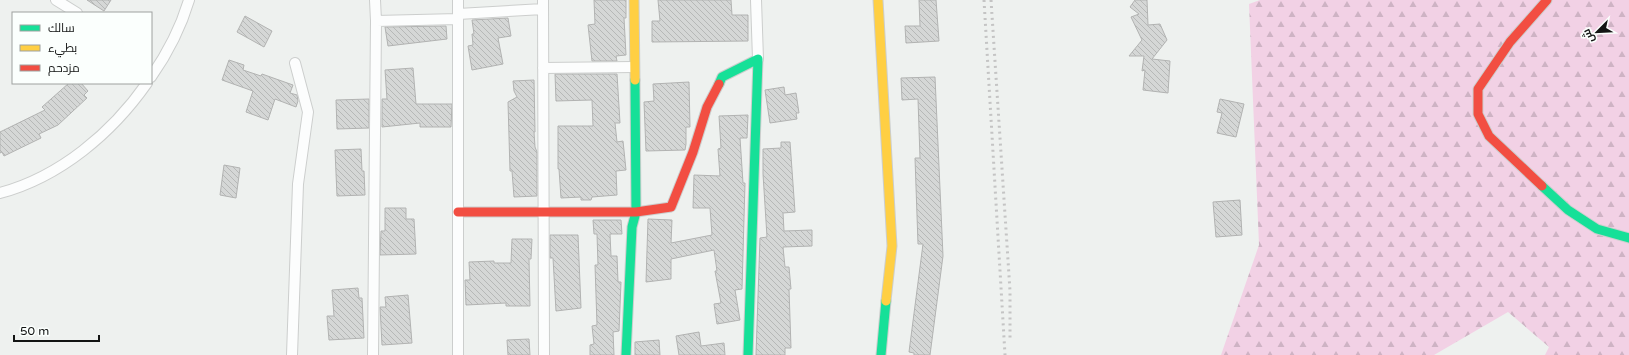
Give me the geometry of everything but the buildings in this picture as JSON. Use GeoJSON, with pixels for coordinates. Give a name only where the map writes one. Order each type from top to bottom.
{"type":"FeatureCollection","features":[{"type":"Feature","properties":{"kind":"street"},"geometry":{"type":"LineString","coordinates":[[56,0],[75,12]]}},
{"type":"Feature","properties":{"kind":"street"},"geometry":{"type":"LineString","coordinates":[[152,73],[155,61],[173,41],[189,0]]}},
{"type":"Feature","properties":{"kind":"street"},"geometry":{"type":"LineString","coordinates":[[373,355],[376,21],[374,0]]}},
{"type":"Feature","properties":{"kind":"street"},"geometry":{"type":"LineString","coordinates":[[458,0],[458,355]]}},
{"type":"Feature","properties":{"kind":"street"},"geometry":{"type":"LineString","coordinates":[[626,355],[632,227],[636,212],[634,0]]}},
{"type":"Feature","properties":{"kind":"street"},"geometry":{"type":"LineString","coordinates":[[748,355],[758,59],[756,0]]}},
{"type":"Feature","properties":{"kind":"street"},"geometry":{"type":"LineString","coordinates":[[878,0],[892,246],[881,355]]}},
{"type":"Feature","properties":{"kind":"street"},"geometry":{"type":"LineString","coordinates":[[1547,0],[1510,42],[1478,89],[1478,114],[1489,136],[1568,210],[1597,229],[1629,238]]}},
{"type":"Feature","properties":{"kind":"street"},"geometry":{"type":"LineString","coordinates":[[376,21],[458,16],[543,5],[544,355]]}},
{"type":"Feature","properties":{"kind":"street"},"geometry":{"type":"LineString","coordinates":[[458,212],[636,212],[671,207],[693,152],[707,106],[722,77],[758,59]]}},
{"type":"Feature","properties":{"kind":"street"},"geometry":{"type":"LineString","coordinates":[[292,355],[298,184],[308,112],[295,63]]}},
{"type":"Feature","properties":{"kind":"street"},"geometry":{"type":"LineString","coordinates":[[543,68],[634,67]]}},
{"type":"Feature","properties":{"kind":"street"},"geometry":{"type":"LineString","coordinates":[[0,193],[34,180],[62,165],[88,146],[115,122],[146,84]]}},
{"type":"Feature","properties":{"kind":"green space"},"geometry":{"type":"Polygon","coordinates":[[[1260,0],[1629,0],[1629,355],[1545,355],[1549,347],[1508,312],[1434,355],[1221,355],[1259,245],[1249,4],[1260,0]]]}},
{"type":"Feature","properties":{"kind":"railway"},"geometry":{"type":"LineString","coordinates":[[984,0],[1005,355]]}},
{"type":"Feature","properties":{"kind":"railway"},"geometry":{"type":"LineString","coordinates":[[991,0],[1010,291],[1010,339]]}},
{"type":"Feature","properties":{"kind":"traffic: fast"},"geometry":{"type":"LineString","coordinates":[[719,84],[722,77],[758,59],[748,355]]}},
{"type":"Feature","properties":{"kind":"traffic: fast"},"geometry":{"type":"LineString","coordinates":[[626,355],[632,227],[636,212],[635,80]]}},
{"type":"Feature","properties":{"kind":"traffic: fast"},"geometry":{"type":"LineString","coordinates":[[1542,186],[1568,210],[1597,229],[1629,238]]}},
{"type":"Feature","properties":{"kind":"traffic: fast"},"geometry":{"type":"LineString","coordinates":[[881,355],[886,301]]}},
{"type":"Feature","properties":{"kind":"traffic: slow"},"geometry":{"type":"LineString","coordinates":[[634,0],[635,80]]}},
{"type":"Feature","properties":{"kind":"traffic: slow"},"geometry":{"type":"LineString","coordinates":[[878,0],[892,246],[886,301]]}},
{"type":"Feature","properties":{"kind":"traffic: jam"},"geometry":{"type":"LineString","coordinates":[[1542,186],[1489,136],[1478,114],[1478,89],[1510,42],[1547,0]]}},
{"type":"Feature","properties":{"kind":"traffic: jam"},"geometry":{"type":"LineString","coordinates":[[458,212],[636,212],[671,207],[693,152],[707,107],[719,84]]}}]}
